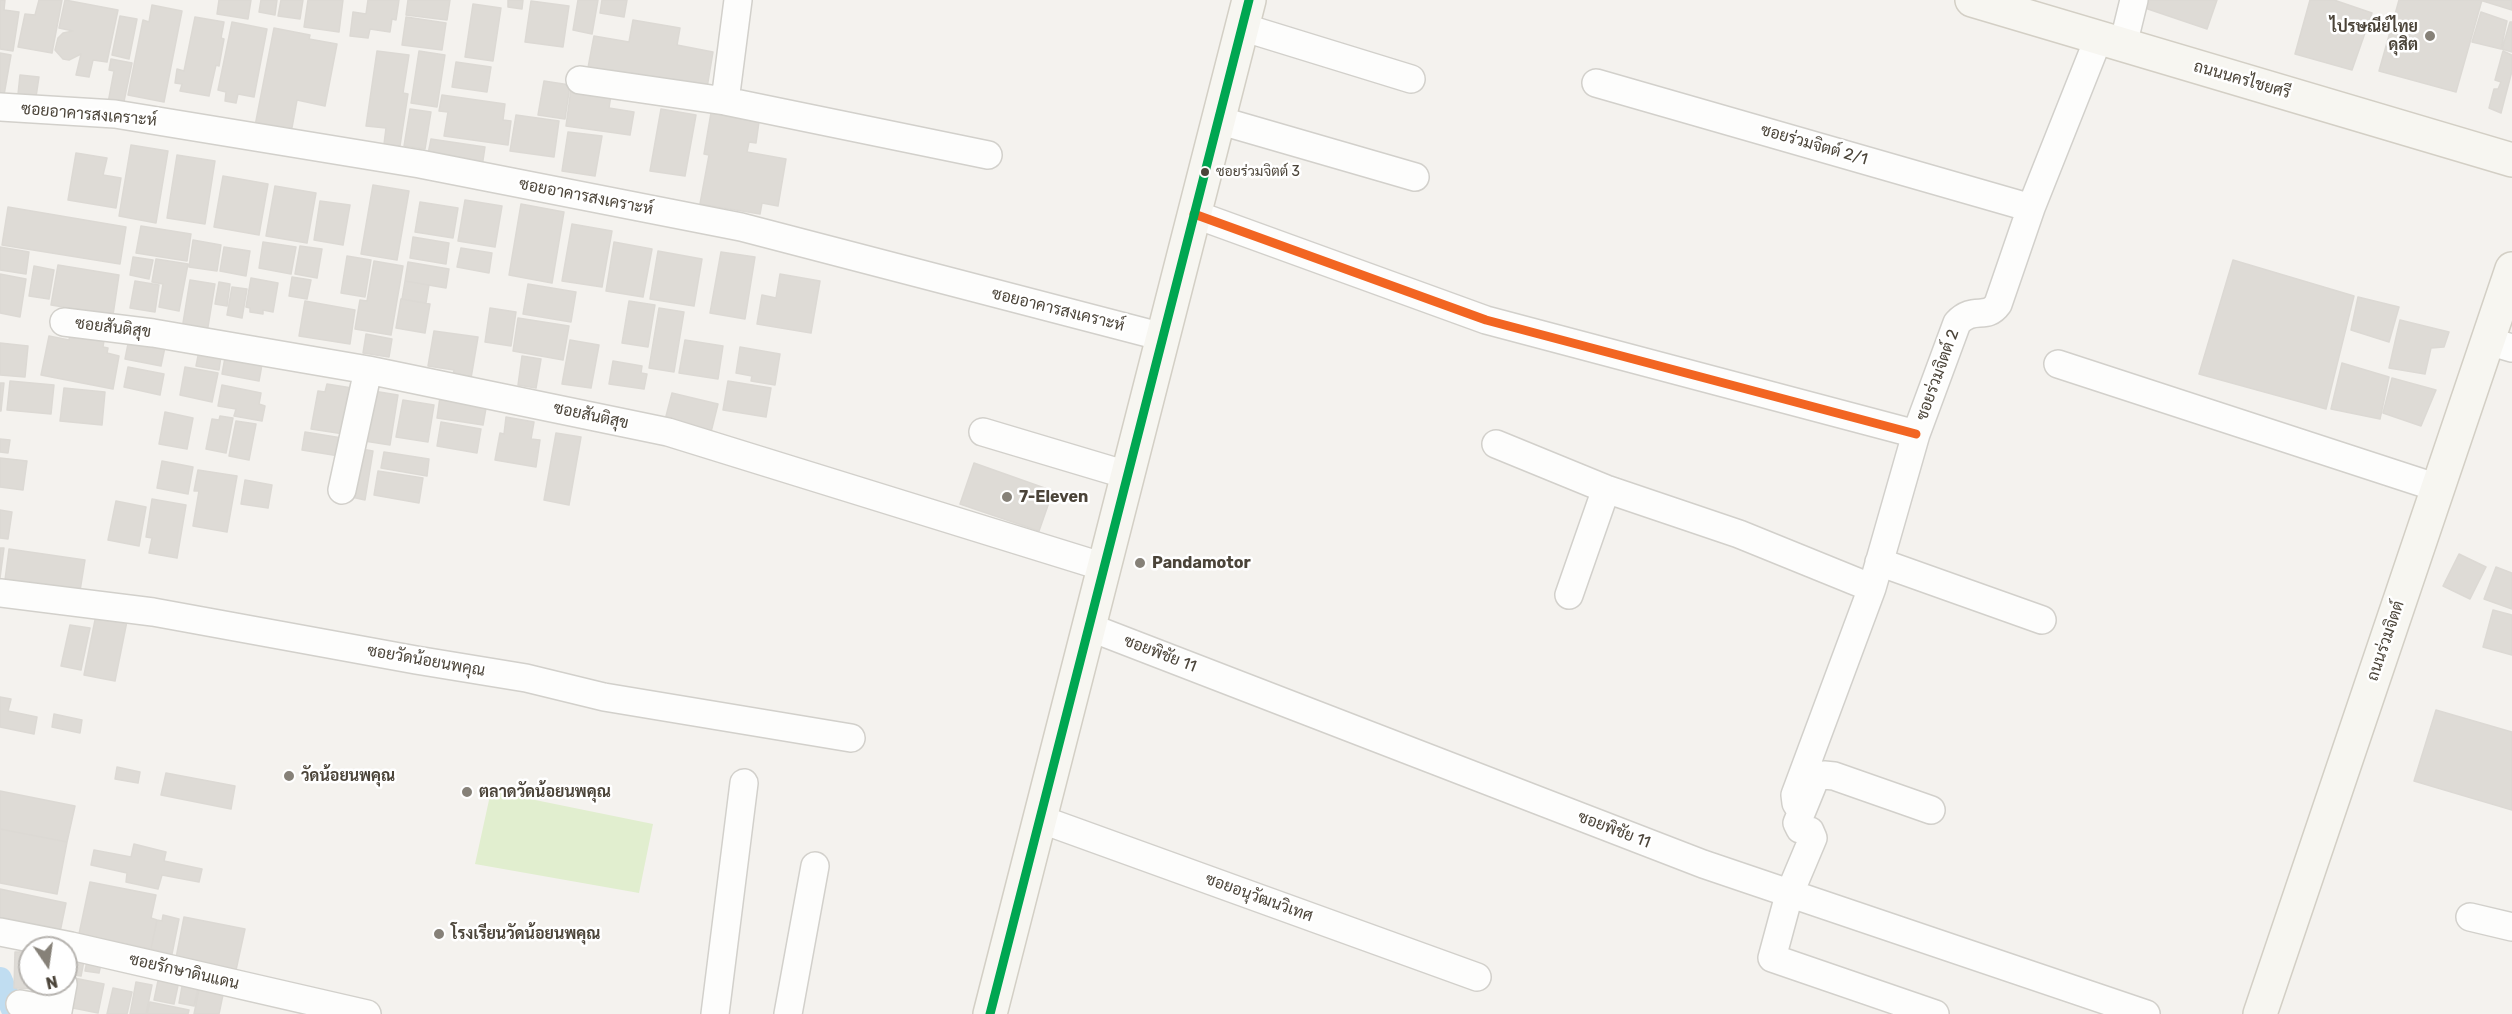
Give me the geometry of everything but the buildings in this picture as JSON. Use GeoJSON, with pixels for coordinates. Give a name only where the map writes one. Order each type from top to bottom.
{"type":"FeatureCollection","features":[{"type":"Feature","properties":{"kind":"street"},"geometry":{"type":"LineString","coordinates":[[726,101],[738,0]]}},
{"type":"Feature","properties":{"kind":"street","name":"ถนนนครไชยศรี"},"geometry":{"type":"LineString","coordinates":[[1972,0],[2512,160]]}},
{"type":"Feature","properties":{"kind":"street","name":"ซอยร่วมจิตต์ 2"},"geometry":{"type":"LineString","coordinates":[[1789,895],[1812,838],[1810,831],[1800,830],[1797,826],[1801,811],[1796,803],[1795,795],[1875,575],[1916,434],[1957,323],[1964,316],[1974,312],[1987,314],[1994,311],[1998,304],[2031,208],[2111,41],[2134,0]]}},
{"type":"Feature","properties":{"kind":"street"},"geometry":{"type":"LineString","coordinates":[[990,1014],[1245,13],[1411,79]]}},
{"type":"Feature","properties":{"kind":"street"},"geometry":{"type":"LineString","coordinates":[[580,80],[726,101],[988,155]]}},
{"type":"Feature","properties":{"kind":"street","name":"ซอยร่วมจิตต์ 2/1"},"geometry":{"type":"LineString","coordinates":[[1596,83],[2031,208]]}},
{"type":"Feature","properties":{"kind":"street","name":"ซอยอาคารสงเคราะห์"},"geometry":{"type":"LineString","coordinates":[[0,107],[115,114],[420,164],[741,227],[1163,337]]}},
{"type":"Feature","properties":{"kind":"street"},"geometry":{"type":"LineString","coordinates":[[1218,120],[1415,177]]}},
{"type":"Feature","properties":{"kind":"street"},"geometry":{"type":"LineString","coordinates":[[1194,214],[1486,320],[1916,434]]}},
{"type":"Feature","properties":{"kind":"street","name":"ถนนร่วมจิตต์"},"geometry":{"type":"LineString","coordinates":[[2260,1014],[2438,488],[2500,345],[2512,268]]}},
{"type":"Feature","properties":{"kind":"street","name":"ซอยสันติสุข"},"geometry":{"type":"LineString","coordinates":[[64,322],[153,333],[368,370],[668,432],[1104,567]]}},
{"type":"Feature","properties":{"kind":"street"},"geometry":{"type":"LineString","coordinates":[[2058,364],[2438,488]]}},
{"type":"Feature","properties":{"kind":"street"},"geometry":{"type":"LineString","coordinates":[[342,490],[368,370]]}},
{"type":"Feature","properties":{"kind":"street"},"geometry":{"type":"LineString","coordinates":[[983,432],[1127,475]]}},
{"type":"Feature","properties":{"kind":"street"},"geometry":{"type":"LineString","coordinates":[[1496,444],[1606,489],[1739,534],[1875,575],[2042,620]]}},
{"type":"Feature","properties":{"kind":"street"},"geometry":{"type":"LineString","coordinates":[[1569,595],[1606,489]]}},
{"type":"Feature","properties":{"kind":"street","name":"ซอยวัดน้อยนพคุณ"},"geometry":{"type":"LineString","coordinates":[[0,593],[153,612],[526,678],[604,697],[851,738]]}},
{"type":"Feature","properties":{"kind":"street","name":"ซอยพิชัย 11"},"geometry":{"type":"LineString","coordinates":[[1089,627],[1703,864],[2146,1014]]}},
{"type":"Feature","properties":{"kind":"street"},"geometry":{"type":"LineString","coordinates":[[1801,811],[1815,779],[1824,775],[1834,776],[1931,810]]}},
{"type":"Feature","properties":{"kind":"street"},"geometry":{"type":"LineString","coordinates":[[715,1014],[744,783]]}},
{"type":"Feature","properties":{"kind":"street","name":"ซอยอนุวัฒนวิเทศ"},"geometry":{"type":"LineString","coordinates":[[1040,819],[1477,977]]}},
{"type":"Feature","properties":{"kind":"street"},"geometry":{"type":"LineString","coordinates":[[788,1014],[816,866]]}},
{"type":"Feature","properties":{"kind":"street"},"geometry":{"type":"LineString","coordinates":[[1789,895],[1772,958],[1935,1014]]}},
{"type":"Feature","properties":{"kind":"street"},"geometry":{"type":"LineString","coordinates":[[2470,917],[2512,927]]}},
{"type":"Feature","properties":{"kind":"street","name":"ซอยรักษาดินแดน"},"geometry":{"type":"LineString","coordinates":[[0,932],[18,939]]}},
{"type":"Feature","properties":{"kind":"street","name":"ซอยรักษาดินแดน"},"geometry":{"type":"LineString","coordinates":[[78,960],[298,1006],[367,1014]]}},
{"type":"Feature","properties":{"kind":"street"},"geometry":{"type":"LineString","coordinates":[[20,1004],[67,1012],[65,996]]}},
{"type":"Feature","properties":{"kind":"green space"},"geometry":{"type":"Polygon","coordinates":[[[491,791],[653,824],[639,893],[475,864],[491,791]]]}},
{"type":"Feature","properties":{"kind":"waterway"},"geometry":{"type":"LineString","coordinates":[[0,979],[15,1014]]}},
{"type":"Feature","properties":{"kind":"transit line"},"geometry":{"type":"LineString","coordinates":[[990,1014],[1249,0]]}},
{"type":"Feature","properties":{"kind":"transit line"},"geometry":{"type":"LineString","coordinates":[[1194,214],[1486,320],[1916,434]]}},
{"type":"Feature","properties":{"kind":"place","name":"ไปรษณีย์ไทย ดุสิต"},"geometry":{"type":"Point","coordinates":[2430,36]}},
{"type":"Feature","properties":{"kind":"place","name":"ซอยร่วมจิตต์ 3"},"geometry":{"type":"Point","coordinates":[1205,172]}},
{"type":"Feature","properties":{"kind":"place","name":"7-Eleven"},"geometry":{"type":"Point","coordinates":[1007,497]}},
{"type":"Feature","properties":{"kind":"place","name":"Pandamotor"},"geometry":{"type":"Point","coordinates":[1140,563]}},
{"type":"Feature","properties":{"kind":"place","name":"วัดน้อยนพคุณ"},"geometry":{"type":"Point","coordinates":[289,776]}},
{"type":"Feature","properties":{"kind":"place","name":"ตลาดวัดน้อยนพคุณ"},"geometry":{"type":"Point","coordinates":[467,792]}},
{"type":"Feature","properties":{"kind":"place","name":"โรงเรียนวัดน้อยนพคุณ"},"geometry":{"type":"Point","coordinates":[439,934]}}]}
